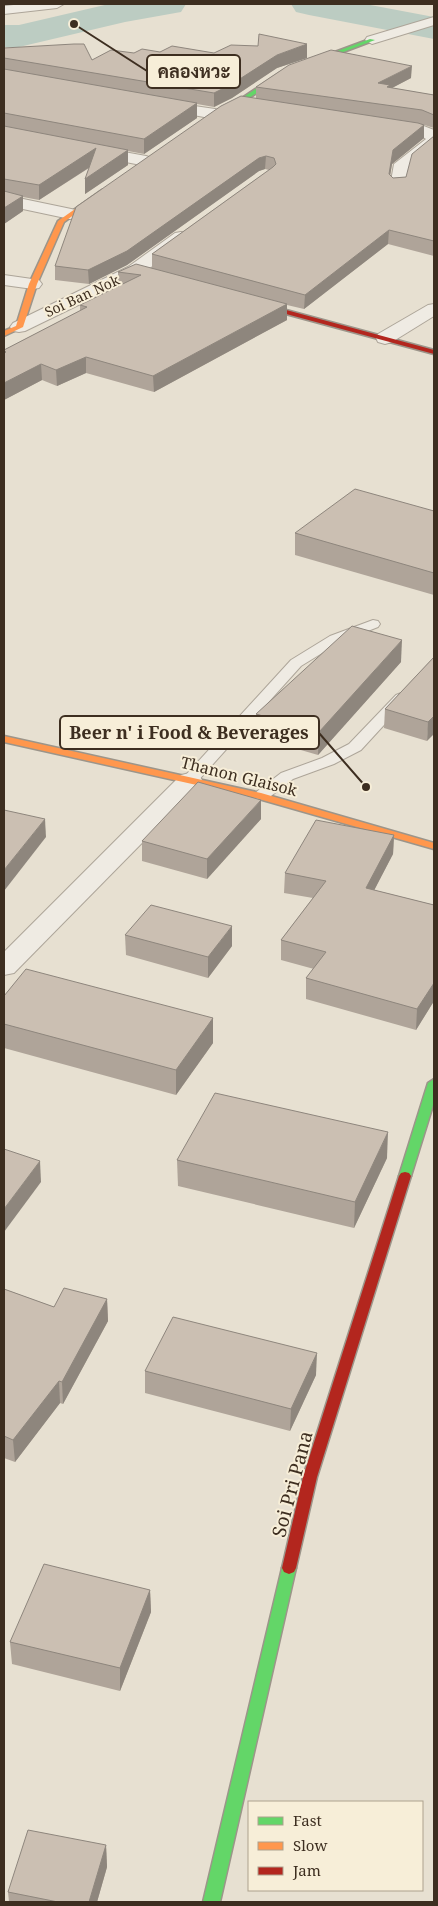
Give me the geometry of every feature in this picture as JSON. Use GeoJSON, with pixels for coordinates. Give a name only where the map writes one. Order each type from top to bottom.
{"type":"FeatureCollection","features":[{"type":"Feature","properties":{"kind":"street"},"geometry":{"type":"LineString","coordinates":[[4,10],[57,4]]}},
{"type":"Feature","properties":{"kind":"street"},"geometry":{"type":"LineString","coordinates":[[200,125],[283,73],[372,40],[434,21]]}},
{"type":"Feature","properties":{"kind":"street"},"geometry":{"type":"LineString","coordinates":[[238,102],[257,105]]}},
{"type":"Feature","properties":{"kind":"street"},"geometry":{"type":"LineString","coordinates":[[148,103],[215,114]]}},
{"type":"Feature","properties":{"kind":"street"},"geometry":{"type":"LineString","coordinates":[[373,123],[421,130],[432,134],[434,140],[402,164],[398,187]]}},
{"type":"Feature","properties":{"kind":"street"},"geometry":{"type":"LineString","coordinates":[[79,148],[149,159]]}},
{"type":"Feature","properties":{"kind":"street"},"geometry":{"type":"LineString","coordinates":[[130,172],[149,159]]}},
{"type":"Feature","properties":{"kind":"street"},"geometry":{"type":"LineString","coordinates":[[11,331],[61,221],[116,182]]}},
{"type":"Feature","properties":{"kind":"street"},"geometry":{"type":"LineString","coordinates":[[4,200],[70,214]]}},
{"type":"Feature","properties":{"kind":"street","name":"Soi Ban Nok"},"geometry":{"type":"LineString","coordinates":[[11,331],[67,302],[139,273],[196,226]]}},
{"type":"Feature","properties":{"kind":"street"},"geometry":{"type":"LineString","coordinates":[[4,280],[33,284]]}},
{"type":"Feature","properties":{"kind":"street"},"geometry":{"type":"LineString","coordinates":[[240,299],[434,352]]}},
{"type":"Feature","properties":{"kind":"street"},"geometry":{"type":"LineString","coordinates":[[385,338],[434,309]]}},
{"type":"Feature","properties":{"kind":"street","name":"Thanon Glaisok"},"geometry":{"type":"LineString","coordinates":[[4,739],[261,796],[434,846]]}},
{"type":"Feature","properties":{"kind":"street"},"geometry":{"type":"LineString","coordinates":[[4,967],[190,780]]}},
{"type":"Feature","properties":{"kind":"street","name":"Soi Pri Pana"},"geometry":{"type":"LineString","coordinates":[[212,1902],[310,1476],[434,1082]]}},
{"type":"Feature","properties":{"kind":"lane"},"geometry":{"type":"LineString","coordinates":[[190,780],[296,663],[335,639],[373,624]]}},
{"type":"Feature","properties":{"kind":"lane"},"geometry":{"type":"LineString","coordinates":[[261,796],[287,776],[336,758],[355,747],[413,687]]}},
{"type":"Feature","properties":{"kind":"building"},"geometry":{"type":"Polygon","coordinates":[[[259,34],[307,44],[277,55],[232,84],[214,93],[4,58],[4,48],[74,44],[84,44],[92,60],[111,50],[134,53],[142,49],[160,52],[172,46],[214,53],[231,45],[258,46],[259,34]]]}},
{"type":"Feature","properties":{"kind":"building"},"geometry":{"type":"Polygon","coordinates":[[[331,50],[412,66],[378,83],[390,85],[387,87],[434,95],[434,115],[422,110],[256,87],[289,65],[331,50]]]}},
{"type":"Feature","properties":{"kind":"building"},"geometry":{"type":"Polygon","coordinates":[[[4,69],[197,103],[144,139],[4,113],[4,69]]]}},
{"type":"Feature","properties":{"kind":"building"},"geometry":{"type":"Polygon","coordinates":[[[241,96],[424,125],[393,150],[389,174],[393,178],[406,177],[412,154],[434,136],[434,241],[389,230],[305,295],[152,254],[273,167],[276,164],[274,158],[266,156],[259,158],[127,251],[88,270],[55,266],[76,207],[221,106],[241,96]]]}},
{"type":"Feature","properties":{"kind":"building"},"geometry":{"type":"Polygon","coordinates":[[[4,126],[128,150],[85,179],[96,148],[39,185],[4,179],[4,126]]]}},
{"type":"Feature","properties":{"kind":"building"},"geometry":{"type":"Polygon","coordinates":[[[4,191],[23,196],[4,208],[4,191]]]}},
{"type":"Feature","properties":{"kind":"building"},"geometry":{"type":"Polygon","coordinates":[[[136,264],[287,304],[153,376],[86,357],[56,370],[41,364],[4,383],[4,353],[6,352],[4,350],[87,307],[80,305],[141,275],[118,272],[136,264]]]}},
{"type":"Feature","properties":{"kind":"building"},"geometry":{"type":"Polygon","coordinates":[[[355,489],[434,511],[434,573],[295,533],[355,489]]]}},
{"type":"Feature","properties":{"kind":"building"},"geometry":{"type":"Polygon","coordinates":[[[352,626],[402,640],[319,732],[256,714],[352,626]]]}},
{"type":"Feature","properties":{"kind":"building"},"geometry":{"type":"Polygon","coordinates":[[[434,657],[434,716],[428,722],[385,709],[434,657]]]}},
{"type":"Feature","properties":{"kind":"building"},"geometry":{"type":"Polygon","coordinates":[[[198,782],[261,800],[207,859],[142,841],[198,782]]]}},
{"type":"Feature","properties":{"kind":"building"},"geometry":{"type":"Polygon","coordinates":[[[4,810],[45,819],[4,870],[4,810]]]}},
{"type":"Feature","properties":{"kind":"building"},"geometry":{"type":"Polygon","coordinates":[[[316,820],[394,835],[366,888],[434,905],[434,983],[417,1009],[306,978],[326,952],[281,940],[326,881],[285,873],[316,820]]]}},
{"type":"Feature","properties":{"kind":"building"},"geometry":{"type":"Polygon","coordinates":[[[151,905],[232,926],[208,957],[125,935],[151,905]]]}},
{"type":"Feature","properties":{"kind":"building"},"geometry":{"type":"Polygon","coordinates":[[[26,969],[213,1018],[176,1070],[4,1024],[4,996],[26,969]]]}},
{"type":"Feature","properties":{"kind":"building"},"geometry":{"type":"Polygon","coordinates":[[[215,1093],[388,1132],[355,1202],[177,1160],[215,1093]]]}},
{"type":"Feature","properties":{"kind":"building"},"geometry":{"type":"Polygon","coordinates":[[[4,1149],[40,1161],[4,1209],[4,1149]]]}},
{"type":"Feature","properties":{"kind":"building"},"geometry":{"type":"Polygon","coordinates":[[[64,1288],[107,1299],[62,1382],[59,1381],[13,1440],[4,1436],[4,1289],[54,1307],[64,1288]]]}},
{"type":"Feature","properties":{"kind":"building"},"geometry":{"type":"Polygon","coordinates":[[[173,1317],[317,1353],[291,1409],[145,1371],[173,1317]]]}},
{"type":"Feature","properties":{"kind":"building"},"geometry":{"type":"Polygon","coordinates":[[[44,1564],[150,1590],[120,1668],[10,1642],[44,1564]]]}},
{"type":"Feature","properties":{"kind":"building"},"geometry":{"type":"Polygon","coordinates":[[[28,1830],[106,1845],[89,1902],[58,1902],[8,1892],[28,1830]]]}},
{"type":"Feature","properties":{"kind":"waterway"},"geometry":{"type":"LineString","coordinates":[[4,36],[19,36],[125,11],[168,4]]}},
{"type":"Feature","properties":{"kind":"waterway"},"geometry":{"type":"LineString","coordinates":[[309,4],[434,28]]}},
{"type":"Feature","properties":{"kind":"traffic: fast"},"geometry":{"type":"LineString","coordinates":[[213,115],[238,103],[283,73],[372,40]]}},
{"type":"Feature","properties":{"kind":"traffic: fast"},"geometry":{"type":"LineString","coordinates":[[405,1176],[434,1083]]}},
{"type":"Feature","properties":{"kind":"traffic: fast"},"geometry":{"type":"LineString","coordinates":[[211,1902],[289,1568]]}},
{"type":"Feature","properties":{"kind":"traffic: slow"},"geometry":{"type":"LineString","coordinates":[[4,334],[19,327],[33,284],[61,221],[104,191]]}},
{"type":"Feature","properties":{"kind":"traffic: slow"},"geometry":{"type":"LineString","coordinates":[[4,739],[261,796],[434,846]]}},
{"type":"Feature","properties":{"kind":"traffic: jam"},"geometry":{"type":"LineString","coordinates":[[252,302],[434,352]]}},
{"type":"Feature","properties":{"kind":"traffic: jam"},"geometry":{"type":"LineString","coordinates":[[289,1568],[310,1477],[405,1176]]}},
{"type":"Feature","properties":{"kind":"place","name":"คลองหวะ"},"geometry":{"type":"Point","coordinates":[74,24]}},
{"type":"Feature","properties":{"kind":"place","name":"Beer n' i Food & Beverages"},"geometry":{"type":"Point","coordinates":[366,787]}}]}
